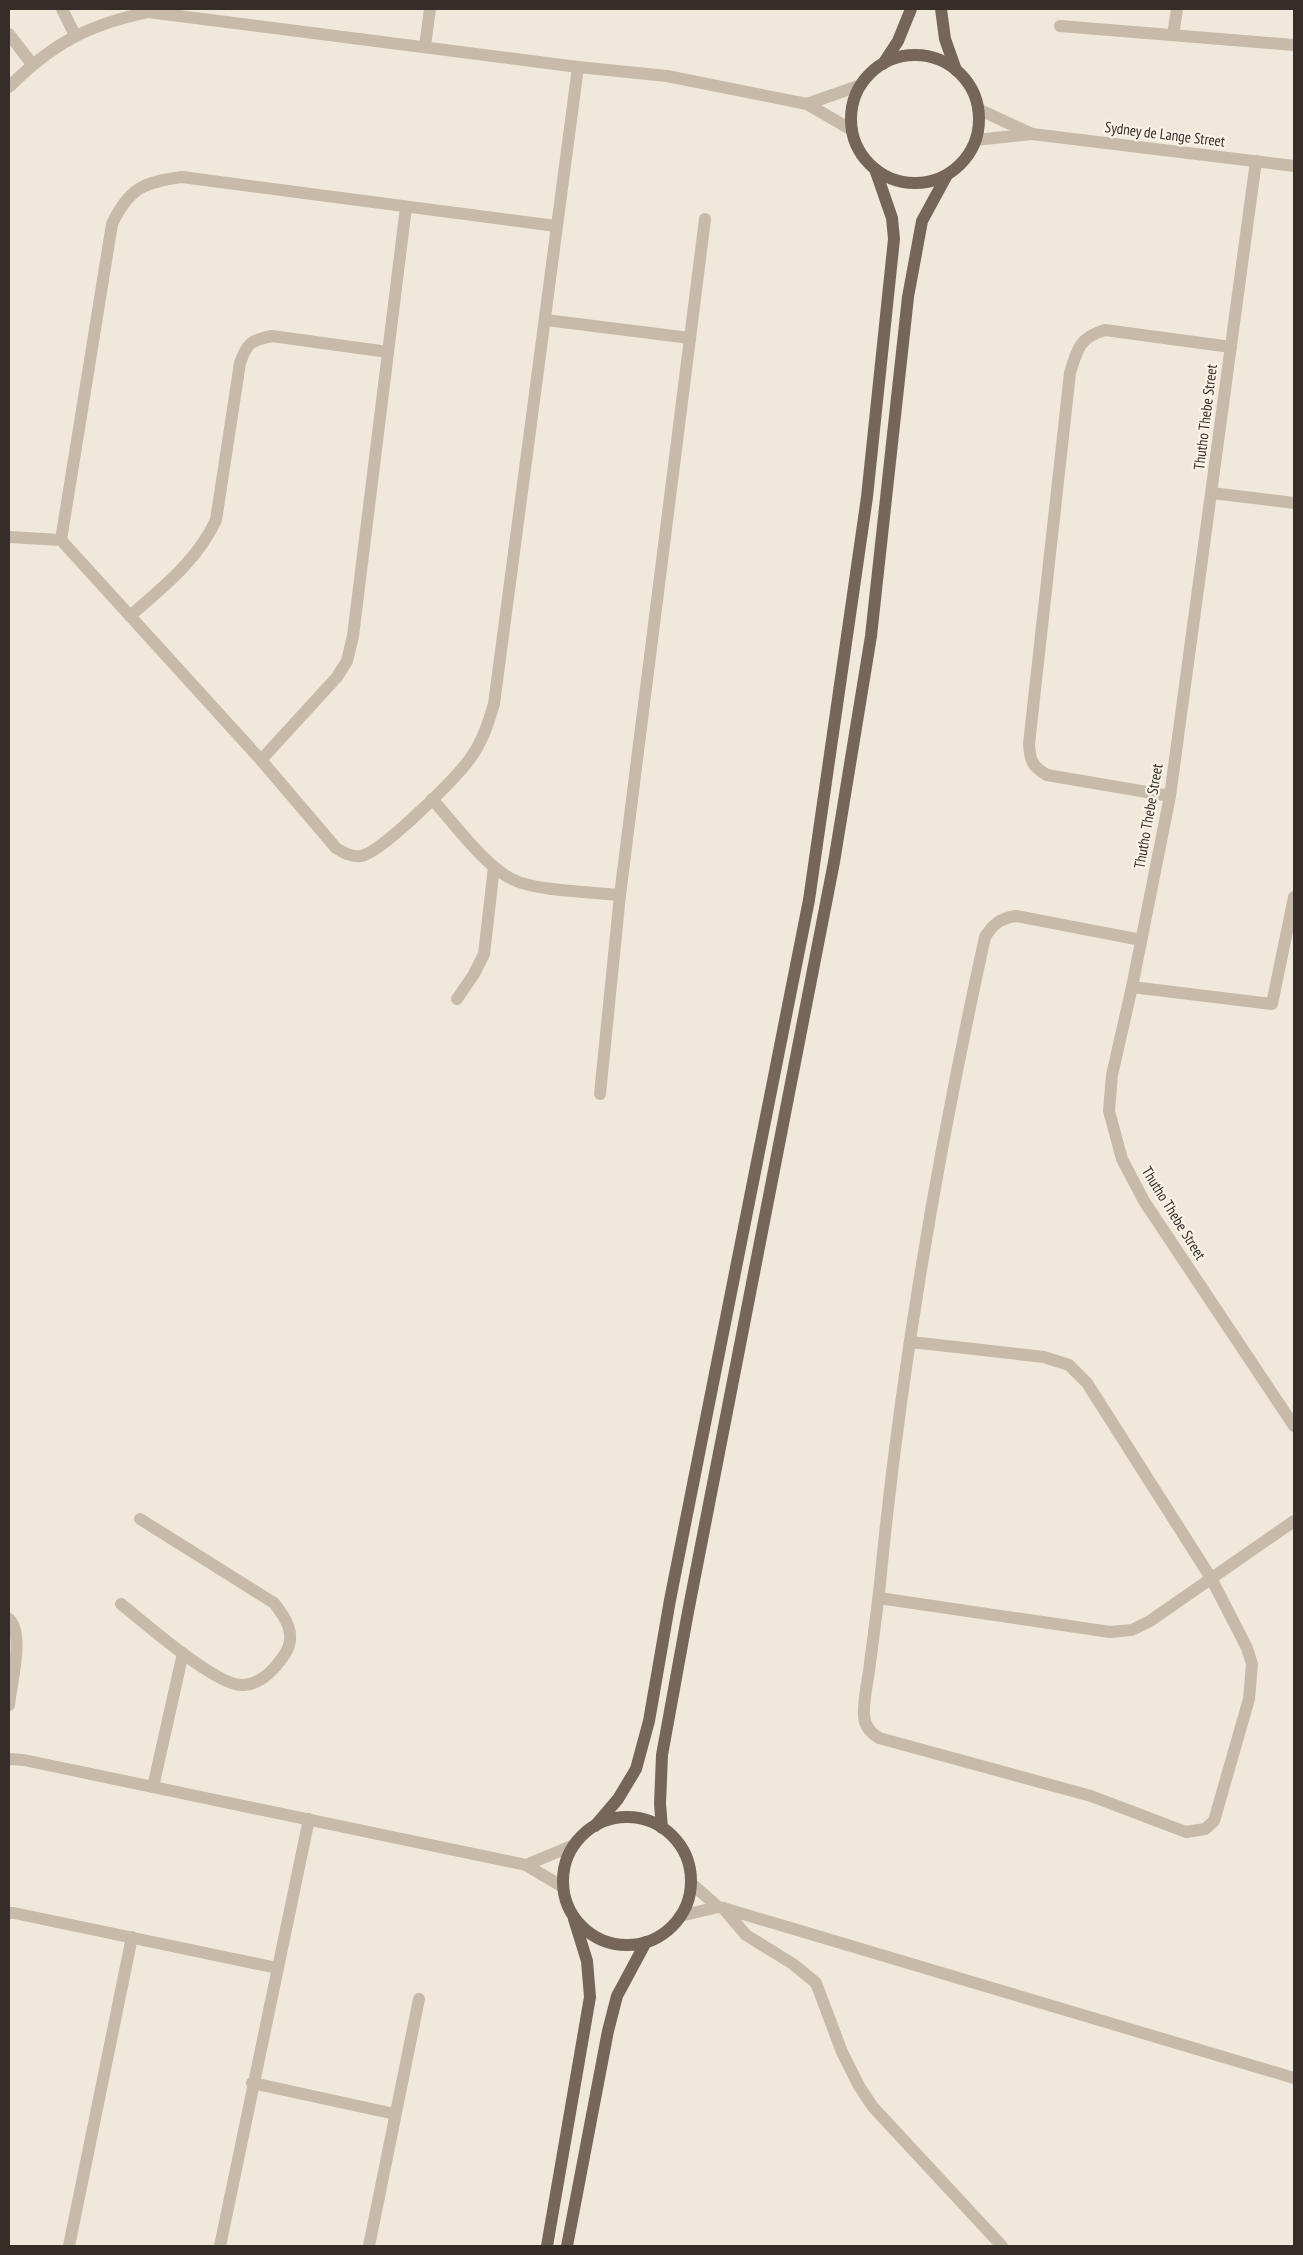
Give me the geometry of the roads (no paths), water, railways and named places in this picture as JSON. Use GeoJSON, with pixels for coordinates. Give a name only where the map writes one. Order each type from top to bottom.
{"type":"FeatureCollection","features":[{"type":"Feature","properties":{"kind":"main road"},"geometry":{"type":"LineString","coordinates":[[883,64],[898,41],[910,9]]}},
{"type":"Feature","properties":{"kind":"main road"},"geometry":{"type":"LineString","coordinates":[[940,9],[945,39],[956,70]]}},
{"type":"Feature","properties":{"kind":"main road"},"geometry":{"type":"LineString","coordinates":[[912,55],[928,56],[956,70],[974,94],[978,109],[976,140],[964,160],[947,175],[933,181],[918,184],[902,182],[888,177],[875,169],[864,158],[856,145],[852,130],[851,114],[854,99],[861,85],[871,73],[883,64],[897,58],[912,55]]}},
{"type":"Feature","properties":{"kind":"main road"},"geometry":{"type":"LineString","coordinates":[[595,1826],[618,1799],[636,1769],[649,1721],[686,1513],[809,900],[867,497],[894,239],[890,210],[875,169]]}},
{"type":"Feature","properties":{"kind":"main road"},"geometry":{"type":"LineString","coordinates":[[662,1828],[660,1804],[662,1755],[688,1612],[834,862],[871,636],[908,297],[917,244],[922,221],[947,175]]}},
{"type":"Feature","properties":{"kind":"main road"},"geometry":{"type":"LineString","coordinates":[[547,2246],[590,1997],[586,1961],[566,1900],[564,1887],[567,1858],[583,1834],[595,1826],[622,1817],[636,1817],[662,1828],[681,1846],[688,1864],[691,1883],[688,1901],[680,1916],[660,1936],[646,1942],[625,1944],[605,1941],[586,1930],[572,1914]]}},
{"type":"Feature","properties":{"kind":"main road"},"geometry":{"type":"LineString","coordinates":[[566,2246],[608,2031],[618,1996],[646,1942]]}},
{"type":"Feature","properties":{"kind":"street"},"geometry":{"type":"LineString","coordinates":[[62,9],[75,35]]}},
{"type":"Feature","properties":{"kind":"street"},"geometry":{"type":"LineString","coordinates":[[425,46],[430,9]]}},
{"type":"Feature","properties":{"kind":"street"},"geometry":{"type":"LineString","coordinates":[[1173,35],[1177,9]]}},
{"type":"Feature","properties":{"kind":"street"},"geometry":{"type":"LineString","coordinates":[[9,87],[32,64],[75,35],[111,20],[148,12],[578,67],[667,76],[808,104],[852,130]]}},
{"type":"Feature","properties":{"kind":"street"},"geometry":{"type":"LineString","coordinates":[[1060,26],[1294,45]]}},
{"type":"Feature","properties":{"kind":"street"},"geometry":{"type":"LineString","coordinates":[[9,34],[32,64]]}},
{"type":"Feature","properties":{"kind":"street"},"geometry":{"type":"LineString","coordinates":[[9,537],[61,540],[261,760],[336,848],[347,856],[362,856],[374,851],[432,799],[469,760],[485,733],[494,704],[578,67]]}},
{"type":"Feature","properties":{"kind":"street"},"geometry":{"type":"LineString","coordinates":[[808,104],[861,85]]}},
{"type":"Feature","properties":{"kind":"street","name":"Sydney de Lange Street"},"geometry":{"type":"LineString","coordinates":[[978,109],[1032,134]]}},
{"type":"Feature","properties":{"kind":"street","name":"Sydney de Lange Street"},"geometry":{"type":"LineString","coordinates":[[976,140],[1032,134],[1294,166]]}},
{"type":"Feature","properties":{"kind":"street","name":"Thutho Thebe Street"},"geometry":{"type":"LineString","coordinates":[[1256,161],[1170,796],[1132,987],[1112,1075],[1109,1111],[1122,1159],[1144,1201],[1294,1426]]}},
{"type":"Feature","properties":{"kind":"street"},"geometry":{"type":"LineString","coordinates":[[61,540],[112,224],[121,205],[138,188],[157,180],[182,178],[556,226]]}},
{"type":"Feature","properties":{"kind":"street"},"geometry":{"type":"LineString","coordinates":[[261,760],[338,678],[347,661],[353,636],[406,207]]}},
{"type":"Feature","properties":{"kind":"street"},"geometry":{"type":"LineString","coordinates":[[600,1094],[620,895],[705,219]]}},
{"type":"Feature","properties":{"kind":"street"},"geometry":{"type":"LineString","coordinates":[[546,320],[690,338]]}},
{"type":"Feature","properties":{"kind":"street"},"geometry":{"type":"LineString","coordinates":[[1170,796],[1046,775],[1035,768],[1030,758],[1029,744],[1070,373],[1076,351],[1083,342],[1092,334],[1106,330],[1230,347]]}},
{"type":"Feature","properties":{"kind":"street"},"geometry":{"type":"LineString","coordinates":[[130,616],[178,574],[196,554],[216,520],[240,363],[246,348],[256,339],[272,336],[388,352]]}},
{"type":"Feature","properties":{"kind":"street"},"geometry":{"type":"LineString","coordinates":[[1212,494],[1294,502]]}},
{"type":"Feature","properties":{"kind":"street"},"geometry":{"type":"LineString","coordinates":[[432,799],[494,867],[514,881],[536,886],[620,895]]}},
{"type":"Feature","properties":{"kind":"street"},"geometry":{"type":"LineString","coordinates":[[457,999],[474,974],[484,954],[494,867]]}},
{"type":"Feature","properties":{"kind":"street"},"geometry":{"type":"LineString","coordinates":[[1132,987],[1272,1004],[1294,897]]}},
{"type":"Feature","properties":{"kind":"street"},"geometry":{"type":"LineString","coordinates":[[911,1342],[1044,1357],[1069,1366],[1087,1382],[1211,1578],[1247,1648],[1252,1664],[1252,1678],[1249,1699],[1214,1821],[1205,1829],[1186,1832],[1091,1796],[879,1738],[870,1732],[864,1712],[879,1598],[897,1428],[911,1342],[959,1054],[985,937],[997,922],[1005,917],[1016,916],[1141,940]]}},
{"type":"Feature","properties":{"kind":"street"},"geometry":{"type":"LineString","coordinates":[[121,1604],[183,1653],[227,1683],[242,1686],[258,1682],[270,1673],[285,1653],[291,1640],[288,1620],[274,1603],[140,1519]]}},
{"type":"Feature","properties":{"kind":"street"},"geometry":{"type":"LineString","coordinates":[[879,1598],[1110,1632],[1132,1630],[1150,1621],[1294,1521]]}},
{"type":"Feature","properties":{"kind":"street"},"geometry":{"type":"LineString","coordinates":[[9,1619],[14,1624],[17,1639],[9,1705]]}},
{"type":"Feature","properties":{"kind":"street"},"geometry":{"type":"LineString","coordinates":[[153,1787],[183,1653]]}},
{"type":"Feature","properties":{"kind":"street"},"geometry":{"type":"LineString","coordinates":[[9,1759],[24,1760],[526,1865],[564,1887]]}},
{"type":"Feature","properties":{"kind":"street"},"geometry":{"type":"LineString","coordinates":[[220,2246],[252,2084],[309,1819]]}},
{"type":"Feature","properties":{"kind":"street"},"geometry":{"type":"LineString","coordinates":[[526,1865],[574,1845]]}},
{"type":"Feature","properties":{"kind":"street"},"geometry":{"type":"LineString","coordinates":[[691,1883],[721,1908],[746,1934],[793,1964],[816,1983],[842,2052],[859,2086],[874,2107],[1002,2246]]}},
{"type":"Feature","properties":{"kind":"street"},"geometry":{"type":"LineString","coordinates":[[680,1916],[721,1908],[1294,2078]]}},
{"type":"Feature","properties":{"kind":"street"},"geometry":{"type":"LineString","coordinates":[[9,1914],[14,1913],[277,1968]]}},
{"type":"Feature","properties":{"kind":"street"},"geometry":{"type":"LineString","coordinates":[[69,2246],[132,1937]]}},
{"type":"Feature","properties":{"kind":"street"},"geometry":{"type":"LineString","coordinates":[[369,2246],[419,1999]]}},
{"type":"Feature","properties":{"kind":"street"},"geometry":{"type":"LineString","coordinates":[[252,2084],[395,2114]]}}]}
